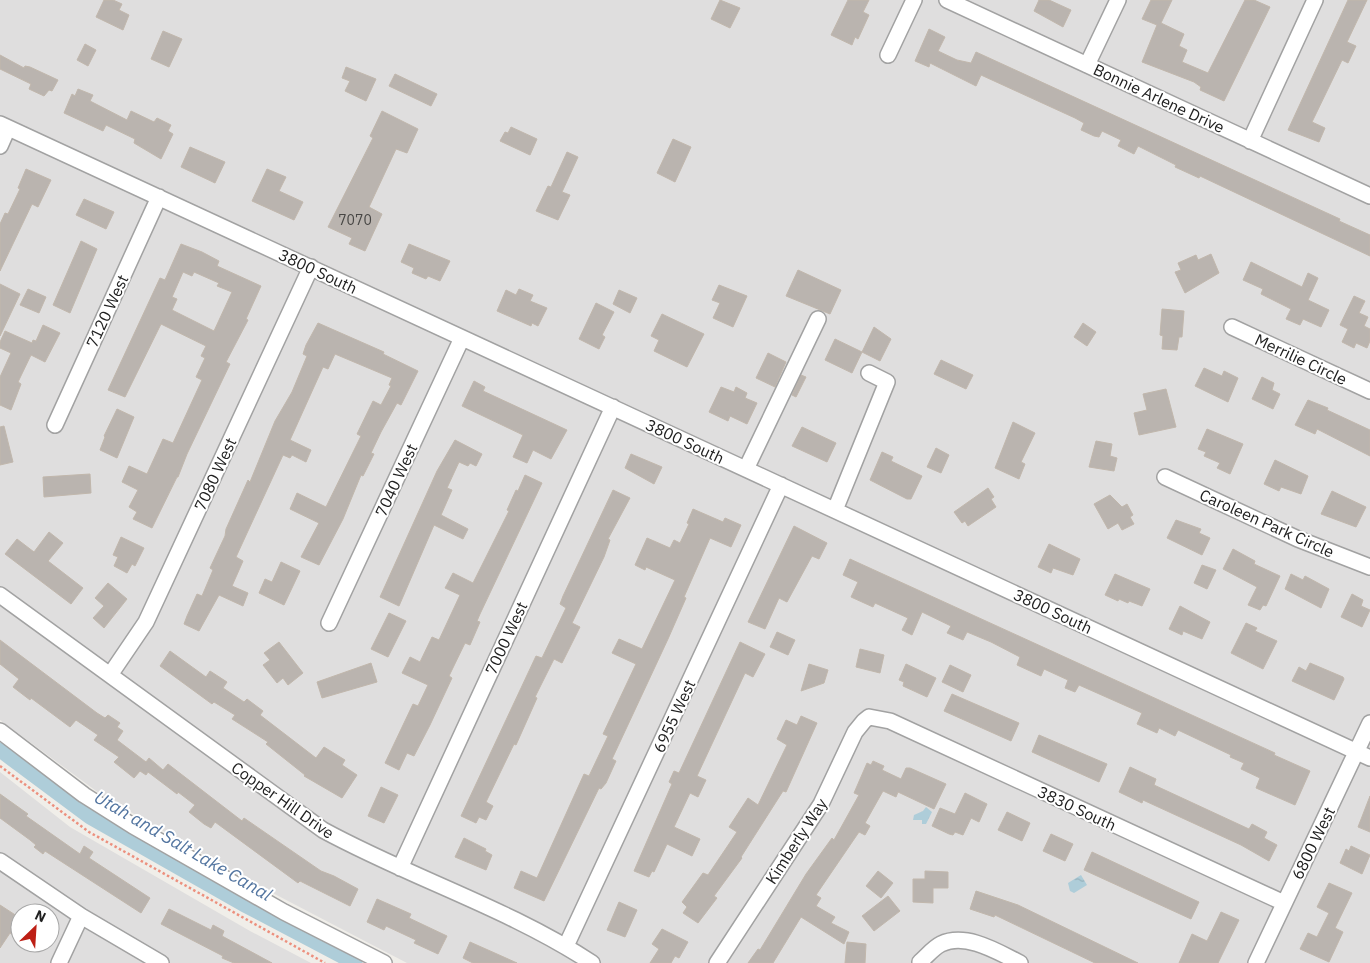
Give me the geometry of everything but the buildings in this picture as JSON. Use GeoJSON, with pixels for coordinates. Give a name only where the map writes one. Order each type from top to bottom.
{"type":"FeatureCollection","features":[{"type":"Feature","properties":{"kind":"street"},"geometry":{"type":"LineString","coordinates":[[888,55],[914,0]]}},
{"type":"Feature","properties":{"kind":"street","name":"Bonnie Arlene Drive"},"geometry":{"type":"LineString","coordinates":[[947,0],[1370,196]]}},
{"type":"Feature","properties":{"kind":"street"},"geometry":{"type":"LineString","coordinates":[[1087,65],[1118,0]]}},
{"type":"Feature","properties":{"kind":"street"},"geometry":{"type":"LineString","coordinates":[[1250,141],[1315,0]]}},
{"type":"Feature","properties":{"kind":"street"},"geometry":{"type":"LineString","coordinates":[[0,146],[4,126]]}},
{"type":"Feature","properties":{"kind":"street","name":"3800 South"},"geometry":{"type":"LineString","coordinates":[[4,126],[1364,755]]}},
{"type":"Feature","properties":{"kind":"street","name":"7120 West"},"geometry":{"type":"LineString","coordinates":[[54,425],[159,197]]}},
{"type":"Feature","properties":{"kind":"street","name":"7080 West"},"geometry":{"type":"LineString","coordinates":[[110,675],[146,622],[311,267]]}},
{"type":"Feature","properties":{"kind":"street"},"geometry":{"type":"LineString","coordinates":[[746,469],[818,319]]}},
{"type":"Feature","properties":{"kind":"street","name":"Merrilie Circle"},"geometry":{"type":"LineString","coordinates":[[1232,327],[1370,391]]}},
{"type":"Feature","properties":{"kind":"street","name":"7040 West"},"geometry":{"type":"LineString","coordinates":[[330,623],[462,338]]}},
{"type":"Feature","properties":{"kind":"street"},"geometry":{"type":"LineString","coordinates":[[835,510],[888,382],[869,373]]}},
{"type":"Feature","properties":{"kind":"street","name":"7000 West"},"geometry":{"type":"LineString","coordinates":[[400,868],[613,408]]}},
{"type":"Feature","properties":{"kind":"street","name":"Caroleen Park Circle"},"geometry":{"type":"LineString","coordinates":[[1165,477],[1298,539],[1370,567]]}},
{"type":"Feature","properties":{"kind":"street","name":"6955 West"},"geometry":{"type":"LineString","coordinates":[[566,946],[781,485]]}},
{"type":"Feature","properties":{"kind":"street","name":"Copper Hill Drive"},"geometry":{"type":"LineString","coordinates":[[0,595],[323,830],[566,946],[592,963]]}},
{"type":"Feature","properties":{"kind":"street","name":"3830 South"},"geometry":{"type":"LineString","coordinates":[[869,717],[890,721],[1284,903]]}},
{"type":"Feature","properties":{"kind":"street","name":"Kimberly Way"},"geometry":{"type":"LineString","coordinates":[[717,963],[821,804],[855,732],[869,717]]}},
{"type":"Feature","properties":{"kind":"street","name":"6800 West"},"geometry":{"type":"LineString","coordinates":[[1256,963],[1284,903],[1364,755],[1370,723]]}},
{"type":"Feature","properties":{"kind":"street"},"geometry":{"type":"LineString","coordinates":[[0,731],[84,795],[133,826],[284,912],[384,963]]}},
{"type":"Feature","properties":{"kind":"street"},"geometry":{"type":"LineString","coordinates":[[0,861],[81,916],[161,963]]}},
{"type":"Feature","properties":{"kind":"street"},"geometry":{"type":"LineString","coordinates":[[59,963],[81,916]]}},
{"type":"Feature","properties":{"kind":"street"},"geometry":{"type":"LineString","coordinates":[[920,962],[936,947],[955,940],[981,945],[1020,963]]}},
{"type":"Feature","properties":{"kind":"path"},"geometry":{"type":"LineString","coordinates":[[0,766],[89,832],[324,963]]}},
{"type":"Feature","properties":{"kind":"shaded area"},"geometry":{"type":"Polygon","coordinates":[[[0,0],[1370,0],[1370,963],[407,963],[248,880],[103,796],[0,720],[0,0]]]}},
{"type":"Feature","properties":{"kind":"shaded area"},"geometry":{"type":"Polygon","coordinates":[[[0,772],[70,827],[250,931],[311,963],[0,963],[0,772]]]}},
{"type":"Feature","properties":{"kind":"water"},"geometry":{"type":"Polygon","coordinates":[[[926,807],[932,812],[926,824],[922,824],[922,820],[913,820],[914,815],[923,811],[926,807]]]}},
{"type":"Feature","properties":{"kind":"water"},"geometry":{"type":"Polygon","coordinates":[[[1081,875],[1087,885],[1074,893],[1070,891],[1068,883],[1081,875]]]}},
{"type":"Feature","properties":{"kind":"waterway","name":"Utah and Salt Lake Canal"},"geometry":{"type":"LineString","coordinates":[[0,750],[90,817],[243,904],[355,963]]}}]}
